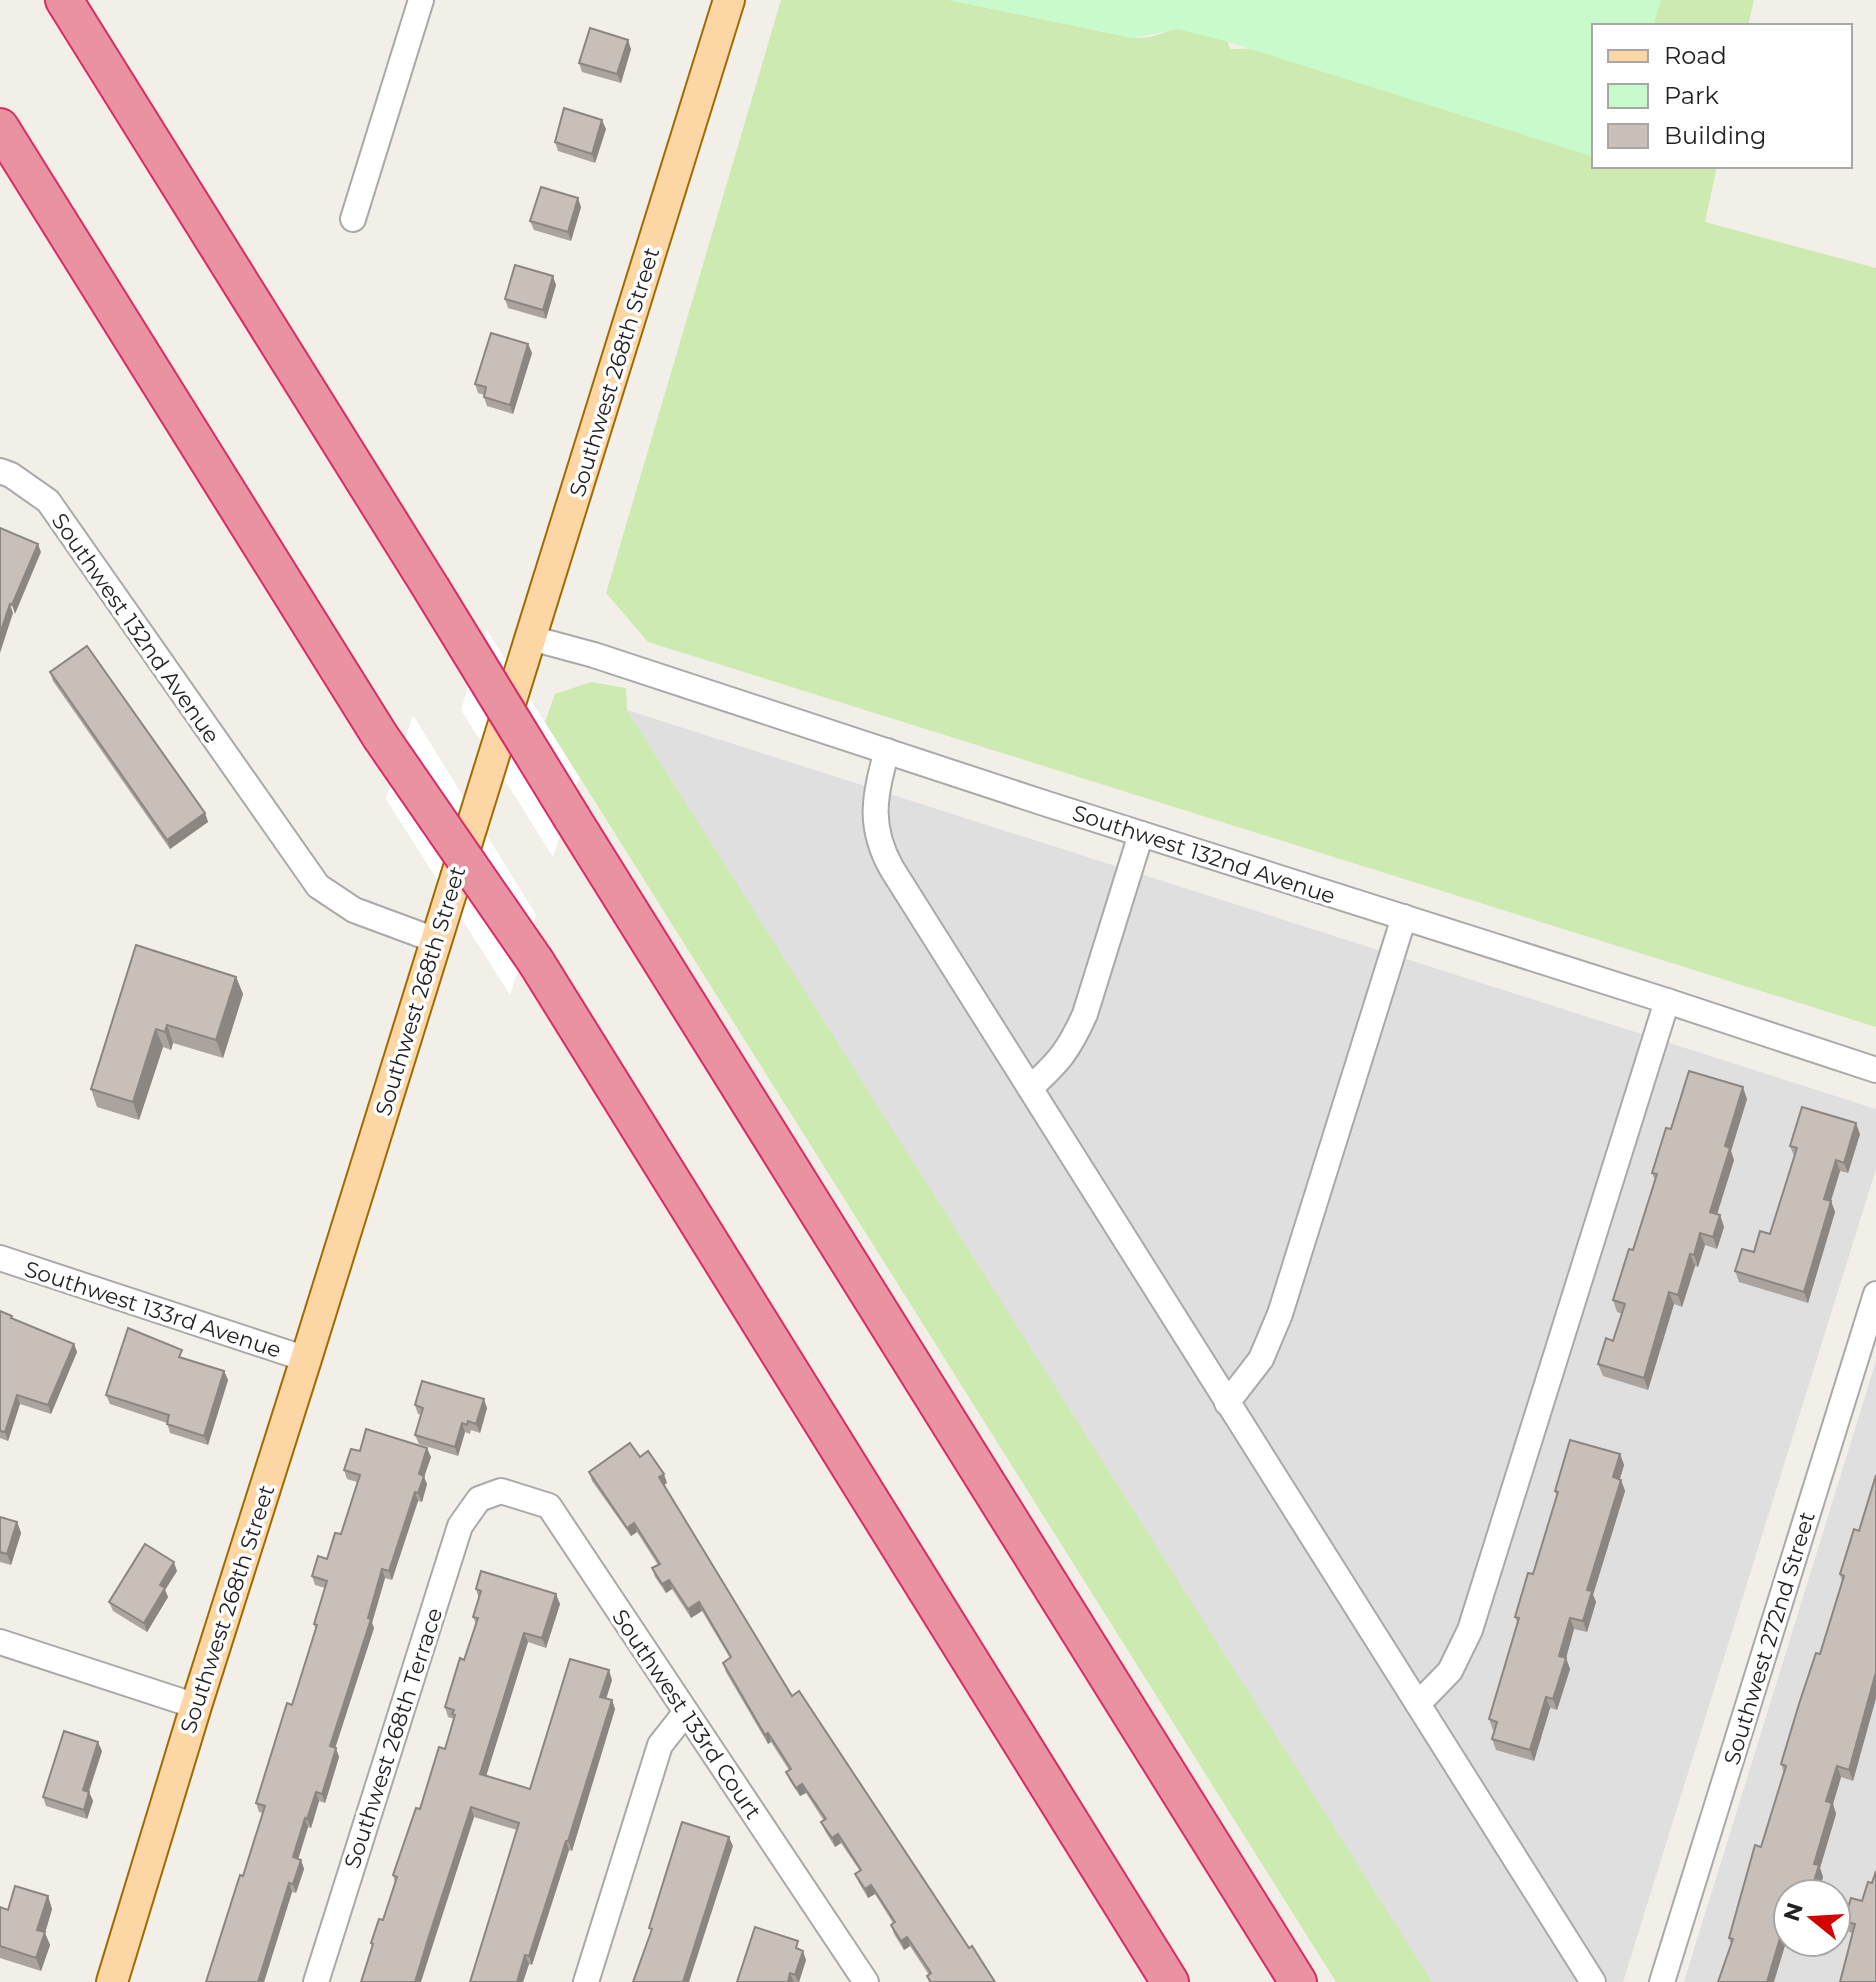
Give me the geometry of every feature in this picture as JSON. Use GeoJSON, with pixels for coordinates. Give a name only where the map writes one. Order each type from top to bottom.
{"type":"FeatureCollection","features":[{"type":"Feature","properties":{"kind":"highway"},"geometry":{"type":"LineString","coordinates":[[64,0],[1298,1982]]}},
{"type":"Feature","properties":{"kind":"highway"},"geometry":{"type":"LineString","coordinates":[[0,127],[380,736],[536,962],[1170,1982]]}},
{"type":"Feature","properties":{"kind":"main road","name":"Southwest 268th Street"},"geometry":{"type":"LineString","coordinates":[[112,1982],[729,0]]}},
{"type":"Feature","properties":{"kind":"street"},"geometry":{"type":"LineString","coordinates":[[353,219],[421,0]]}},
{"type":"Feature","properties":{"kind":"street","name":"Southwest 132nd Avenue"},"geometry":{"type":"LineString","coordinates":[[0,471],[11,475],[48,501],[318,886],[354,910],[435,940]]}},
{"type":"Feature","properties":{"kind":"street","name":"Southwest 132nd Avenue"},"geometry":{"type":"LineString","coordinates":[[531,638],[594,655],[1876,1070]]}},
{"type":"Feature","properties":{"kind":"street"},"geometry":{"type":"LineString","coordinates":[[887,751],[875,800],[879,836],[887,860],[1593,1982]]}},
{"type":"Feature","properties":{"kind":"street"},"geometry":{"type":"LineString","coordinates":[[1030,1088],[1056,1065],[1075,1037],[1141,834]]}},
{"type":"Feature","properties":{"kind":"street"},"geometry":{"type":"LineString","coordinates":[[1227,1403],[1261,1359],[1280,1314],[1404,917]]}},
{"type":"Feature","properties":{"kind":"street"},"geometry":{"type":"LineString","coordinates":[[1418,1704],[1450,1671],[1470,1630],[1667,1001]]}},
{"type":"Feature","properties":{"kind":"street","name":"Southwest 133rd Avenue"},"geometry":{"type":"LineString","coordinates":[[0,1258],[306,1359]]}},
{"type":"Feature","properties":{"kind":"street","name":"Southwest 272nd Street"},"geometry":{"type":"LineString","coordinates":[[1662,1982],[1876,1294]]}},
{"type":"Feature","properties":{"kind":"street","name":"Southwest 133rd Court"},"geometry":{"type":"LineString","coordinates":[[479,1499],[501,1491],[549,1506],[866,1982]]}},
{"type":"Feature","properties":{"kind":"street","name":"Southwest 268th Terrace"},"geometry":{"type":"LineString","coordinates":[[316,1982],[460,1526],[479,1499]]}},
{"type":"Feature","properties":{"kind":"street"},"geometry":{"type":"LineString","coordinates":[[0,1642],[196,1706]]}},
{"type":"Feature","properties":{"kind":"street"},"geometry":{"type":"LineString","coordinates":[[586,1982],[660,1745],[686,1712]]}},
{"type":"Feature","properties":{"kind":"shaded area"},"geometry":{"type":"Polygon","coordinates":[[[627,710],[1876,1109],[1876,1169],[1623,1982],[1426,1982],[627,710]]]}},
{"type":"Feature","properties":{"kind":"shaded area"},"geometry":{"type":"Polygon","coordinates":[[[1876,1361],[1876,1982],[1684,1982],[1876,1361]]]}},
{"type":"Feature","properties":{"kind":"green space"},"geometry":{"type":"Polygon","coordinates":[[[781,0],[949,0],[1133,38],[1151,37],[1193,23],[1221,22],[1230,49],[1298,48],[1347,0],[1754,0],[1748,24],[1592,24],[1592,168],[1717,168],[1705,222],[1876,268],[1876,1027],[648,642],[606,593],[781,0]]]}},
{"type":"Feature","properties":{"kind":"green space"},"geometry":{"type":"Polygon","coordinates":[[[949,0],[1661,0],[1654,24],[1592,24],[1592,156],[1225,41],[1178,29],[1133,38],[949,0]]]}},
{"type":"Feature","properties":{"kind":"green space"},"geometry":{"type":"Polygon","coordinates":[[[591,682],[626,688],[627,710],[1432,1982],[1336,1982],[545,722],[555,694],[591,682]]]}},
{"type":"Feature","properties":{"kind":"pier"},"geometry":{"type":"Polygon","coordinates":[[[487,630],[579,777],[553,857],[461,710],[487,630]]]}},
{"type":"Feature","properties":{"kind":"pier"},"geometry":{"type":"Polygon","coordinates":[[[413,715],[536,915],[510,995],[386,799],[413,715]]]}},
{"type":"Feature","properties":{"kind":"building"},"geometry":{"type":"Polygon","coordinates":[[[590,28],[628,40],[617,74],[579,63],[590,28]]]}},
{"type":"Feature","properties":{"kind":"building"},"geometry":{"type":"Polygon","coordinates":[[[564,108],[602,120],[592,154],[555,142],[564,108]]]}},
{"type":"Feature","properties":{"kind":"building"},"geometry":{"type":"Polygon","coordinates":[[[541,187],[578,198],[568,232],[530,221],[541,187]]]}},
{"type":"Feature","properties":{"kind":"building"},"geometry":{"type":"Polygon","coordinates":[[[515,265],[553,276],[543,310],[505,299],[515,265]]]}},
{"type":"Feature","properties":{"kind":"building"},"geometry":{"type":"Polygon","coordinates":[[[491,333],[528,344],[510,405],[484,397],[486,387],[475,384],[491,333]]]}},
{"type":"Feature","properties":{"kind":"building"},"geometry":{"type":"Polygon","coordinates":[[[0,528],[38,544],[10,604],[0,634],[0,528]]]}},
{"type":"Feature","properties":{"kind":"building"},"geometry":{"type":"Polygon","coordinates":[[[87,646],[205,813],[167,840],[50,672],[87,646]]]}},
{"type":"Feature","properties":{"kind":"building"},"geometry":{"type":"Polygon","coordinates":[[[136,945],[236,977],[216,1040],[167,1025],[165,1032],[156,1029],[133,1102],[91,1089],[136,945]]]}},
{"type":"Feature","properties":{"kind":"building"},"geometry":{"type":"Polygon","coordinates":[[[1689,1071],[1743,1087],[1725,1146],[1730,1148],[1710,1212],[1720,1215],[1713,1237],[1700,1233],[1694,1255],[1690,1254],[1678,1295],[1669,1292],[1644,1378],[1598,1364],[1606,1338],[1613,1341],[1625,1304],[1613,1300],[1657,1174],[1652,1173],[1666,1128],[1671,1129],[1689,1071]]]}},
{"type":"Feature","properties":{"kind":"building"},"geometry":{"type":"Polygon","coordinates":[[[1802,1107],[1856,1123],[1844,1163],[1836,1160],[1824,1199],[1831,1201],[1804,1292],[1735,1271],[1742,1249],[1754,1252],[1760,1231],[1770,1234],[1797,1148],[1790,1146],[1802,1107]]]}},
{"type":"Feature","properties":{"kind":"building"},"geometry":{"type":"Polygon","coordinates":[[[0,1311],[74,1344],[48,1405],[17,1395],[5,1432],[0,1431],[0,1311]]]}},
{"type":"Feature","properties":{"kind":"building"},"geometry":{"type":"Polygon","coordinates":[[[128,1328],[182,1350],[179,1357],[224,1371],[204,1436],[167,1424],[169,1415],[106,1395],[128,1328]]]}},
{"type":"Feature","properties":{"kind":"building"},"geometry":{"type":"Polygon","coordinates":[[[422,1381],[484,1399],[476,1424],[468,1421],[467,1425],[462,1423],[455,1447],[415,1435],[423,1408],[415,1405],[422,1381]]]}},
{"type":"Feature","properties":{"kind":"building"},"geometry":{"type":"Polygon","coordinates":[[[366,1429],[427,1448],[419,1474],[424,1476],[418,1493],[415,1492],[389,1571],[382,1569],[368,1618],[371,1619],[330,1746],[336,1748],[328,1775],[322,1794],[316,1792],[305,1818],[293,1857],[301,1860],[293,1884],[289,1883],[258,1982],[206,1982],[265,1806],[256,1803],[287,1703],[292,1705],[317,1625],[314,1624],[327,1581],[312,1576],[318,1556],[327,1559],[335,1533],[341,1534],[360,1475],[344,1470],[351,1449],[360,1451],[366,1429]]]}},
{"type":"Feature","properties":{"kind":"building"},"geometry":{"type":"Polygon","coordinates":[[[1570,1440],[1620,1454],[1613,1477],[1621,1480],[1587,1590],[1592,1591],[1583,1621],[1570,1618],[1559,1656],[1566,1658],[1553,1699],[1546,1697],[1530,1750],[1492,1739],[1497,1722],[1489,1719],[1519,1618],[1515,1617],[1528,1573],[1533,1574],[1570,1440]]]}},
{"type":"Feature","properties":{"kind":"building"},"geometry":{"type":"Polygon","coordinates":[[[630,1443],[640,1457],[648,1451],[664,1474],[659,1477],[792,1696],[799,1691],[969,1948],[972,1946],[995,1982],[931,1982],[927,1976],[931,1973],[907,1937],[901,1941],[891,1925],[895,1922],[871,1885],[865,1889],[855,1874],[861,1870],[838,1834],[832,1838],[821,1822],[826,1819],[802,1784],[796,1788],[786,1772],[791,1769],[768,1733],[765,1735],[723,1663],[731,1657],[699,1602],[688,1609],[669,1580],[662,1584],[652,1568],[660,1564],[634,1523],[627,1528],[589,1472],[630,1443]]]}},
{"type":"Feature","properties":{"kind":"building"},"geometry":{"type":"Polygon","coordinates":[[[1876,1475],[1876,1672],[1849,1770],[1837,1766],[1826,1801],[1832,1803],[1814,1864],[1819,1865],[1815,1878],[1772,1878],[1774,1958],[1767,1982],[1718,1982],[1733,1939],[1729,1938],[1755,1845],[1761,1847],[1786,1766],[1781,1764],[1799,1704],[1816,1653],[1820,1654],[1844,1576],[1840,1574],[1854,1529],[1859,1531],[1876,1475]]]}},
{"type":"Feature","properties":{"kind":"building"},"geometry":{"type":"Polygon","coordinates":[[[0,1517],[17,1522],[7,1554],[0,1552],[0,1517]]]}},
{"type":"Feature","properties":{"kind":"building"},"geometry":{"type":"Polygon","coordinates":[[[145,1544],[174,1562],[160,1585],[165,1588],[144,1623],[109,1602],[145,1544]]]}},
{"type":"Feature","properties":{"kind":"building"},"geometry":{"type":"Polygon","coordinates":[[[481,1571],[556,1594],[542,1638],[524,1633],[480,1774],[530,1789],[570,1659],[609,1670],[600,1697],[612,1700],[568,1841],[529,1956],[525,1955],[517,1982],[470,1982],[519,1823],[471,1807],[415,1982],[361,1982],[379,1919],[383,1920],[397,1877],[393,1875],[416,1808],[420,1809],[439,1747],[445,1749],[455,1715],[452,1714],[454,1710],[445,1707],[460,1658],[464,1660],[478,1618],[473,1617],[481,1591],[476,1589],[481,1571]]]}},
{"type":"Feature","properties":{"kind":"building"},"geometry":{"type":"Polygon","coordinates":[[[64,1731],[98,1742],[83,1790],[89,1792],[84,1810],[43,1797],[64,1731]]]}},
{"type":"Feature","properties":{"kind":"building"},"geometry":{"type":"Polygon","coordinates":[[[682,1822],[729,1837],[683,1982],[633,1982],[652,1929],[649,1928],[682,1822]]]}},
{"type":"Feature","properties":{"kind":"building"},"geometry":{"type":"Polygon","coordinates":[[[1876,1871],[1876,1982],[1840,1982],[1846,1958],[1852,1958],[1855,1924],[1852,1923],[1852,1898],[1862,1901],[1868,1882],[1872,1883],[1876,1871]]]}},
{"type":"Feature","properties":{"kind":"building"},"geometry":{"type":"Polygon","coordinates":[[[15,1886],[48,1896],[37,1930],[45,1932],[36,1958],[0,1946],[0,1907],[8,1910],[15,1886]]]}},
{"type":"Feature","properties":{"kind":"building"},"geometry":{"type":"Polygon","coordinates":[[[755,1927],[798,1941],[796,1948],[803,1951],[795,1975],[790,1973],[788,1982],[737,1982],[755,1927]]]}}]}
